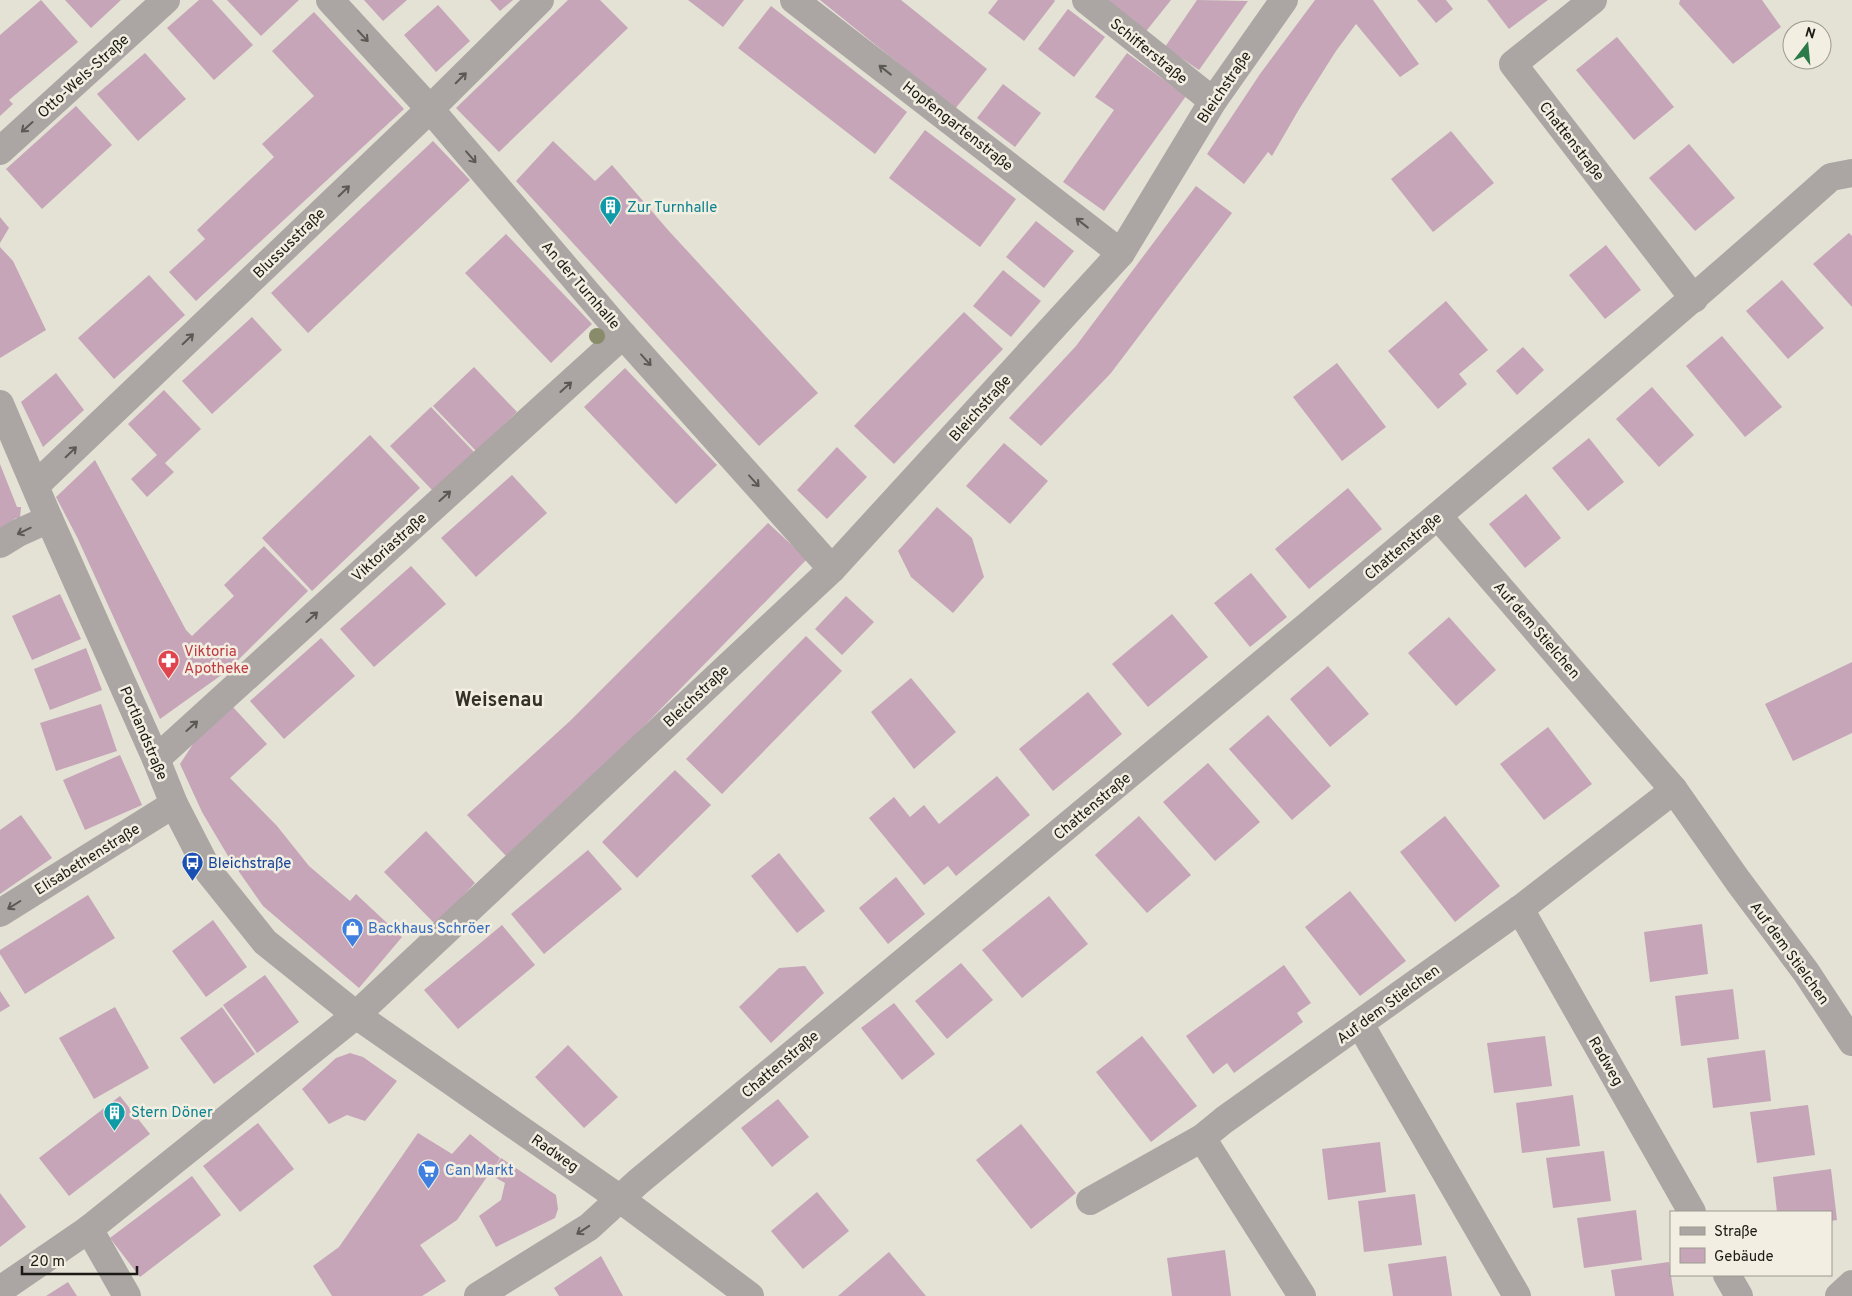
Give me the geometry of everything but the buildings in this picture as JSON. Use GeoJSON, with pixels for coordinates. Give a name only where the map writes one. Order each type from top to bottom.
{"type":"FeatureCollection","features":[{"type":"Feature","properties":{"kind":"street","name":"Otto-Wels-Straße"},"geometry":{"type":"LineString","coordinates":[[0,151],[166,0]]}},
{"type":"Feature","properties":{"kind":"street","name":"An der Turnhalle"},"geometry":{"type":"LineString","coordinates":[[330,0],[430,109],[623,335],[832,569]]}},
{"type":"Feature","properties":{"kind":"street","name":"Blussusstraße"},"geometry":{"type":"LineString","coordinates":[[36,485],[430,109],[540,0]]}},
{"type":"Feature","properties":{"kind":"street","name":"Hopfengartenstraße"},"geometry":{"type":"LineString","coordinates":[[794,0],[1121,253]]}},
{"type":"Feature","properties":{"kind":"street","name":"Schifferstraße"},"geometry":{"type":"LineString","coordinates":[[1086,0],[1213,101]]}},
{"type":"Feature","properties":{"kind":"street","name":"Bleichstraße"},"geometry":{"type":"LineString","coordinates":[[0,1290],[89,1229],[356,1015],[832,569],[1121,253],[1213,101],[1284,0]]}},
{"type":"Feature","properties":{"kind":"street","name":"Chattenstraße"},"geometry":{"type":"LineString","coordinates":[[1593,0],[1513,64],[1694,299]]}},
{"type":"Feature","properties":{"kind":"street","name":"Chattenstraße"},"geometry":{"type":"LineString","coordinates":[[478,1296],[589,1227],[619,1198],[1438,516],[1694,299],[1831,177],[1852,172]]}},
{"type":"Feature","properties":{"kind":"street","name":"Viktoriastraße"},"geometry":{"type":"LineString","coordinates":[[156,759],[623,335]]}},
{"type":"Feature","properties":{"kind":"street","name":"Portlandstraße"},"geometry":{"type":"LineString","coordinates":[[0,404],[174,804],[209,872],[266,942],[356,1015]]}},
{"type":"Feature","properties":{"kind":"street","name":"Auf dem Stielchen"},"geometry":{"type":"LineString","coordinates":[[1438,516],[1674,790],[1738,881],[1806,972],[1852,1042]]}},
{"type":"Feature","properties":{"kind":"street"},"geometry":{"type":"LineString","coordinates":[[0,544],[18,533],[49,519]]}},
{"type":"Feature","properties":{"kind":"street","name":"Auf dem Stielchen"},"geometry":{"type":"LineString","coordinates":[[1090,1201],[1202,1138],[1224,1120],[1520,909],[1674,790]]}},
{"type":"Feature","properties":{"kind":"street","name":"Elisabethenstraße"},"geometry":{"type":"LineString","coordinates":[[0,913],[174,804]]}},
{"type":"Feature","properties":{"kind":"street","name":"Radweg"},"geometry":{"type":"LineString","coordinates":[[1520,909],[1691,1211]]}},
{"type":"Feature","properties":{"kind":"street","name":"Radweg"},"geometry":{"type":"LineString","coordinates":[[356,1015],[619,1198],[750,1296]]}},
{"type":"Feature","properties":{"kind":"street"},"geometry":{"type":"LineString","coordinates":[[1360,1024],[1517,1296]]}},
{"type":"Feature","properties":{"kind":"street"},"geometry":{"type":"LineString","coordinates":[[1202,1138],[1302,1296]]}},
{"type":"Feature","properties":{"kind":"street"},"geometry":{"type":"LineString","coordinates":[[89,1229],[127,1296]]}},
{"type":"Feature","properties":{"kind":"street"},"geometry":{"type":"LineString","coordinates":[[1728,1276],[1739,1296]]}},
{"type":"Feature","properties":{"kind":"street"},"geometry":{"type":"LineString","coordinates":[[1840,1296],[1852,1284]]}},
{"type":"Feature","properties":{"kind":"place","name":"Zur Turnhalle"},"geometry":{"type":"Point","coordinates":[611,226]}},
{"type":"Feature","properties":{"kind":"place","name":"Viktoria Apotheke"},"geometry":{"type":"Point","coordinates":[168,679]}},
{"type":"Feature","properties":{"kind":"place","name":"Bleichstraße"},"geometry":{"type":"Point","coordinates":[192,882]}},
{"type":"Feature","properties":{"kind":"place","name":"Backhaus Schröer"},"geometry":{"type":"Point","coordinates":[352,947]}},
{"type":"Feature","properties":{"kind":"place","name":"Stern Döner"},"geometry":{"type":"Point","coordinates":[115,1131]}},
{"type":"Feature","properties":{"kind":"place","name":"Can Markt"},"geometry":{"type":"Point","coordinates":[429,1189]}},
{"type":"Feature","properties":{"kind":"district","name":"Weisenau"},"geometry":{"type":"Point","coordinates":[499,699]}}]}
